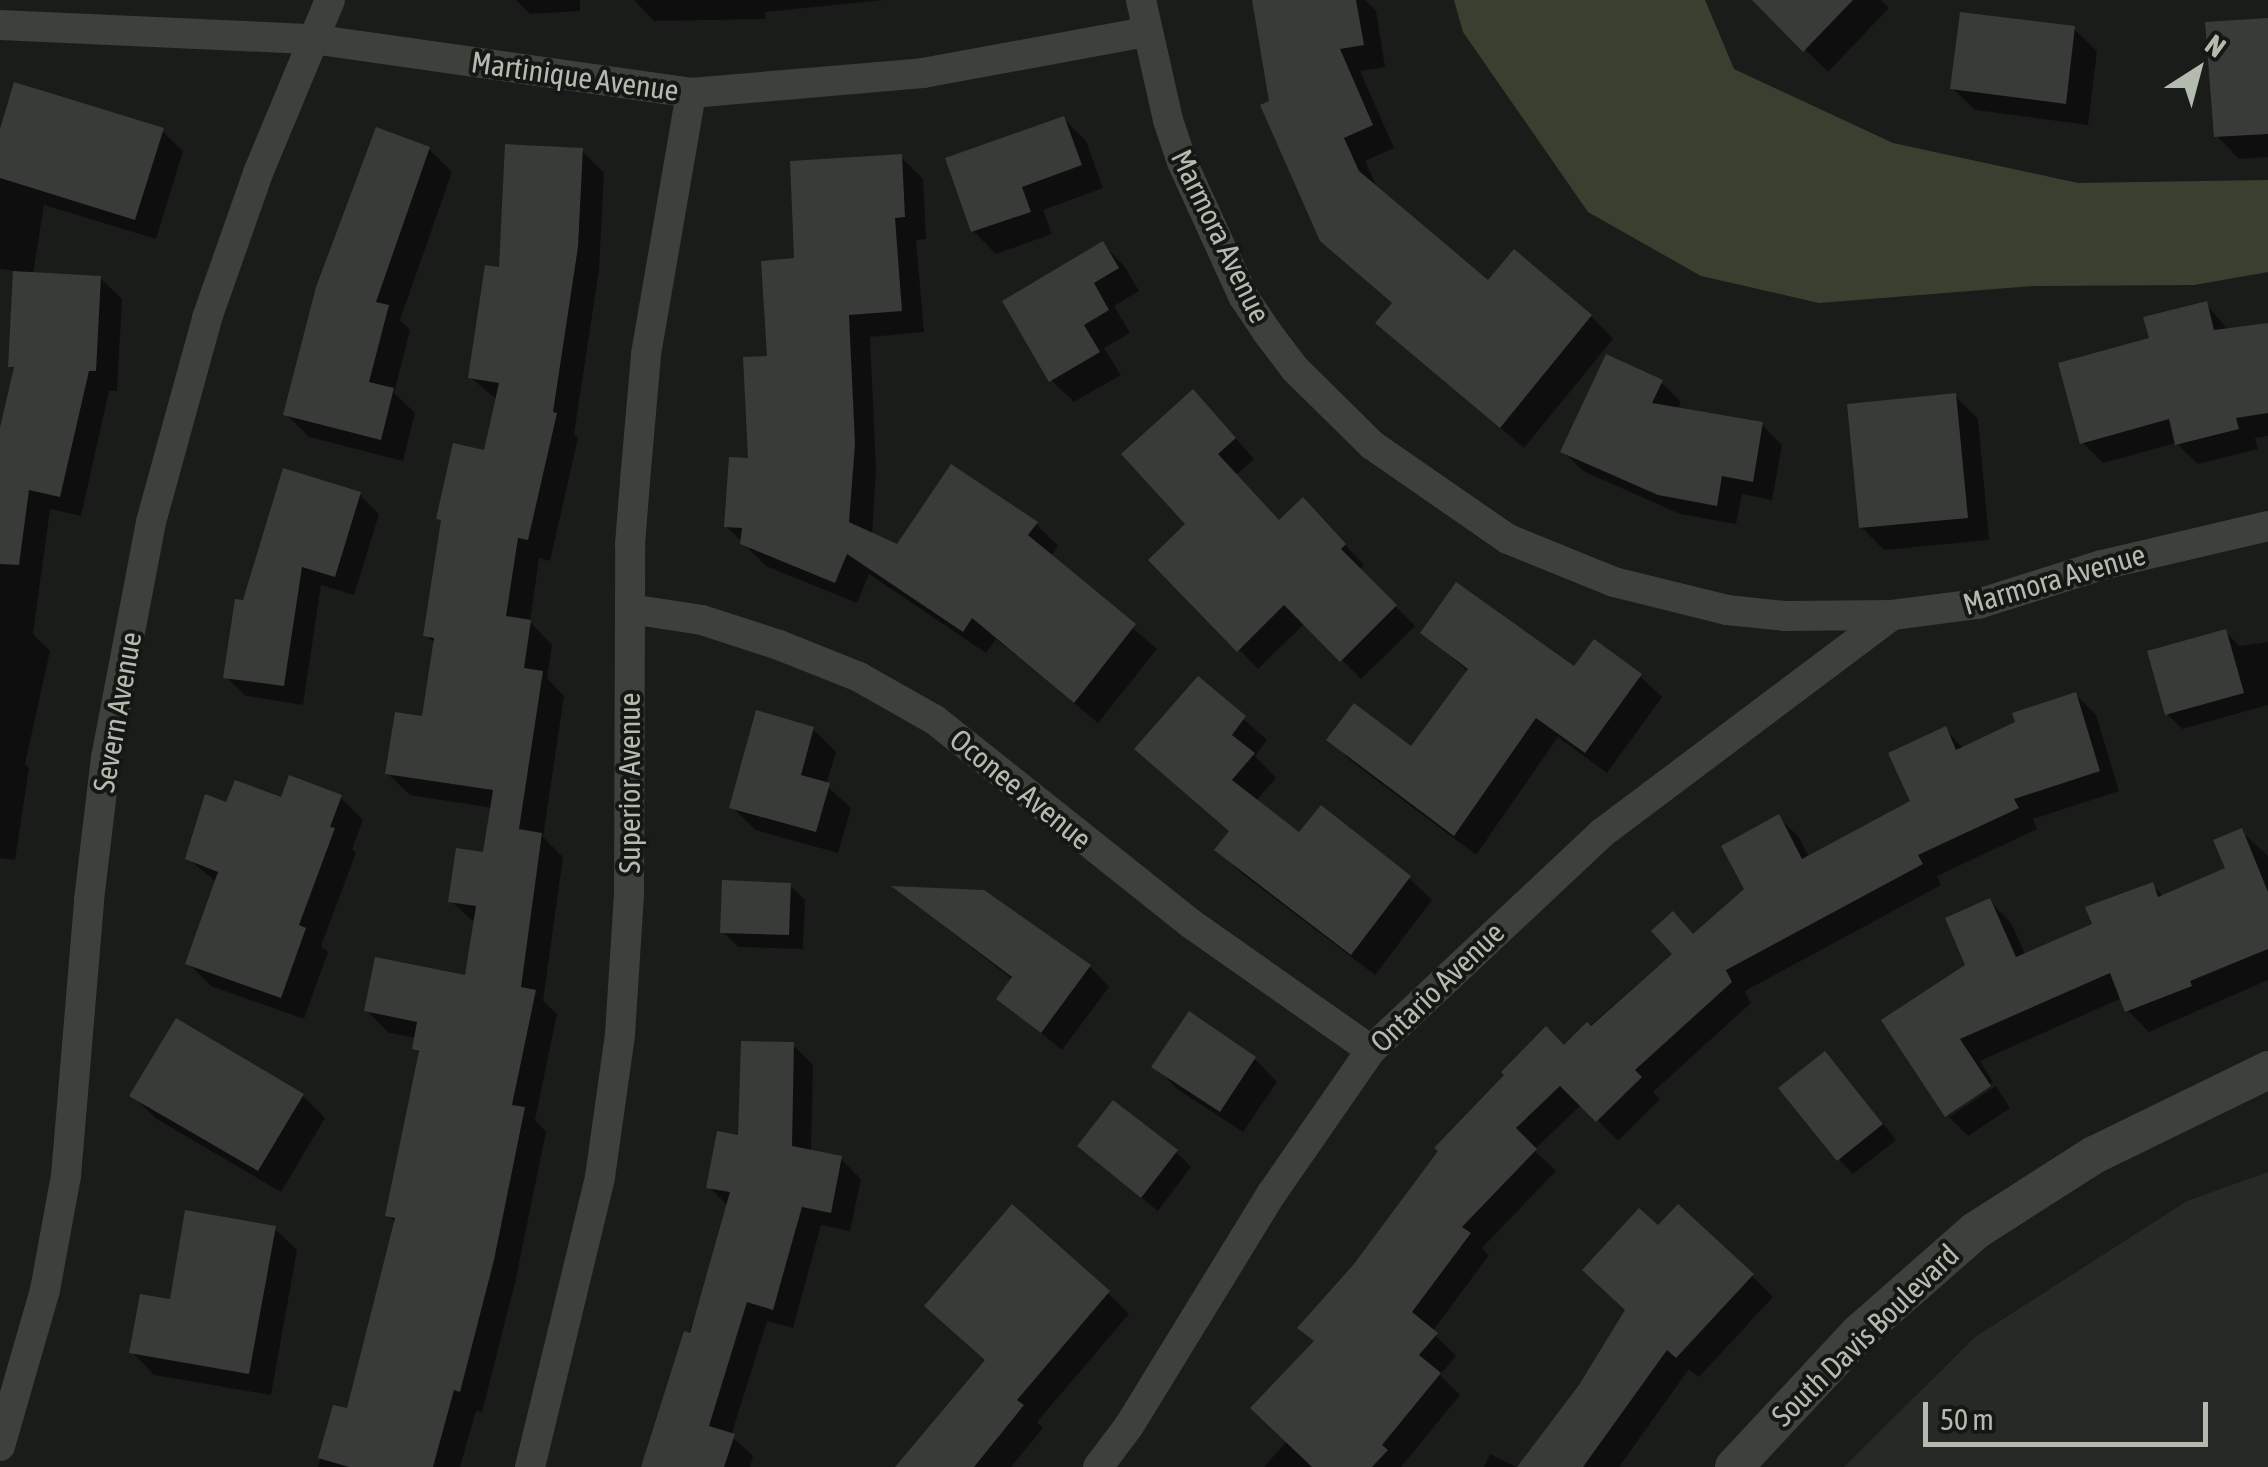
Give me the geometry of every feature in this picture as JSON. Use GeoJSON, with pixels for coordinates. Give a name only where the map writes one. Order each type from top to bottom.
{"type":"FeatureCollection","features":[{"type":"Feature","properties":{"kind":"street","name":"Severn Avenue"},"geometry":{"type":"LineString","coordinates":[[0,1446],[46,1290],[66,1176],[89,900],[106,758],[151,522],[206,318],[258,172],[330,0]]}},
{"type":"Feature","properties":{"kind":"street","name":"Marmora Avenue"},"geometry":{"type":"LineString","coordinates":[[1142,0],[1182,162],[1244,296],[1295,369],[1386,456],[1508,539],[1614,582],[1727,610],[1785,616],[1892,615],[1978,604],[2102,565],[2268,526]]}},
{"type":"Feature","properties":{"kind":"street","name":"Martinique Avenue"},"geometry":{"type":"LineString","coordinates":[[0,26],[312,39],[691,93],[924,72],[1147,32]]}},
{"type":"Feature","properties":{"kind":"street","name":"Superior Avenue"},"geometry":{"type":"LineString","coordinates":[[530,1467],[600,1177],[620,1034],[629,894],[630,545],[646,354],[691,93]]}},
{"type":"Feature","properties":{"kind":"street","name":"Oconee Avenue"},"geometry":{"type":"LineString","coordinates":[[630,609],[702,620],[780,645],[859,677],[934,720],[1190,924],[1370,1050]]}},
{"type":"Feature","properties":{"kind":"street","name":"Ontario Avenue"},"geometry":{"type":"LineString","coordinates":[[1098,1467],[1130,1426],[1272,1193],[1370,1050],[1602,833],[1892,615]]}},
{"type":"Feature","properties":{"kind":"street","name":"South Davis Boulevard"},"geometry":{"type":"LineString","coordinates":[[1734,1467],[1859,1333],[1974,1232],[2094,1155],[2268,1070]]}},
{"type":"Feature","properties":{"kind":"shaded area"},"geometry":{"type":"Polygon","coordinates":[[[1454,0],[1705,0],[1734,69],[1893,143],[2078,183],[2268,180],[2268,272],[2194,285],[2033,286],[1819,303],[1701,276],[1588,212],[1463,32],[1454,0]]]}},
{"type":"Feature","properties":{"kind":"shaded area"},"geometry":{"type":"Polygon","coordinates":[[[2268,1172],[2268,1467],[1844,1467],[1975,1337],[2187,1201],[2268,1172]]]}},
{"type":"Feature","properties":{"kind":"building"},"geometry":{"type":"Polygon","coordinates":[[[1252,0],[1356,0],[1364,45],[1340,49],[1373,125],[1344,138],[1359,171],[1488,280],[1514,249],[1592,315],[1500,428],[1375,323],[1392,303],[1320,241],[1260,105],[1269,101],[1252,0]]]}},
{"type":"Feature","properties":{"kind":"building"},"geometry":{"type":"Polygon","coordinates":[[[1752,0],[1853,0],[1803,52],[1752,0]]]}},
{"type":"Feature","properties":{"kind":"building"},"geometry":{"type":"Polygon","coordinates":[[[1960,12],[2075,26],[2066,104],[1950,89],[1960,12]]]}},
{"type":"Feature","properties":{"kind":"building"},"geometry":{"type":"Polygon","coordinates":[[[2268,18],[2268,134],[2214,137],[2205,22],[2268,18]]]}},
{"type":"Feature","properties":{"kind":"building"},"geometry":{"type":"Polygon","coordinates":[[[14,82],[164,128],[135,220],[0,178],[0,129],[14,82]]]}},
{"type":"Feature","properties":{"kind":"building"},"geometry":{"type":"Polygon","coordinates":[[[1064,116],[1082,165],[1022,187],[1031,212],[971,232],[945,158],[1064,116]]]}},
{"type":"Feature","properties":{"kind":"building"},"geometry":{"type":"Polygon","coordinates":[[[376,127],[430,147],[376,302],[389,305],[369,382],[394,388],[381,440],[283,415],[316,287],[376,127]]]}},
{"type":"Feature","properties":{"kind":"building"},"geometry":{"type":"Polygon","coordinates":[[[505,144],[583,148],[578,247],[553,412],[557,413],[528,540],[518,538],[506,616],[531,620],[524,668],[543,671],[519,829],[542,833],[521,987],[536,990],[512,1105],[525,1107],[494,1260],[460,1392],[454,1390],[433,1467],[349,1467],[318,1458],[333,1405],[347,1408],[395,1218],[385,1216],[419,1051],[412,1049],[417,1022],[364,1011],[375,957],[465,975],[476,906],[448,902],[456,848],[483,852],[493,790],[385,774],[395,712],[422,716],[434,638],[423,636],[441,520],[436,519],[453,443],[484,450],[499,383],[468,378],[485,265],[499,267],[505,144]]]}},
{"type":"Feature","properties":{"kind":"building"},"geometry":{"type":"Polygon","coordinates":[[[902,154],[905,217],[895,218],[902,311],[849,315],[855,444],[849,522],[897,544],[951,464],[1038,522],[1028,535],[1136,624],[1074,703],[972,618],[963,632],[847,554],[835,583],[740,544],[742,528],[724,527],[729,457],[748,458],[743,357],[767,356],[761,261],[794,258],[790,161],[902,154]]]}},
{"type":"Feature","properties":{"kind":"building"},"geometry":{"type":"Polygon","coordinates":[[[1103,241],[1119,268],[1094,283],[1109,310],[1084,325],[1100,352],[1049,382],[1002,301],[1103,241]]]}},
{"type":"Feature","properties":{"kind":"building"},"geometry":{"type":"Polygon","coordinates":[[[13,271],[101,276],[96,371],[89,371],[60,497],[29,490],[19,565],[0,564],[0,428],[14,367],[8,367],[13,271]]]}},
{"type":"Feature","properties":{"kind":"building"},"geometry":{"type":"Polygon","coordinates":[[[2207,301],[2214,330],[2268,323],[2268,413],[2236,418],[2239,429],[2175,445],[2169,419],[2080,444],[2058,363],[2149,338],[2143,317],[2207,301]]]}},
{"type":"Feature","properties":{"kind":"building"},"geometry":{"type":"Polygon","coordinates":[[[1606,354],[1663,380],[1652,403],[1763,422],[1753,482],[1722,476],[1717,506],[1658,495],[1560,452],[1606,354]]]}},
{"type":"Feature","properties":{"kind":"building"},"geometry":{"type":"Polygon","coordinates":[[[1193,389],[1236,438],[1218,454],[1279,520],[1303,497],[1346,544],[1341,549],[1397,605],[1340,662],[1284,605],[1237,652],[1148,560],[1185,524],[1121,454],[1193,389]]]}},
{"type":"Feature","properties":{"kind":"building"},"geometry":{"type":"Polygon","coordinates":[[[1956,393],[1968,518],[1859,528],[1847,404],[1956,393]]]}},
{"type":"Feature","properties":{"kind":"building"},"geometry":{"type":"Polygon","coordinates":[[[283,468],[361,492],[335,577],[302,567],[284,686],[223,678],[235,599],[243,600],[283,468]]]}},
{"type":"Feature","properties":{"kind":"building"},"geometry":{"type":"Polygon","coordinates":[[[1456,582],[1574,666],[1594,639],[1642,674],[1585,753],[1536,718],[1454,836],[1326,740],[1354,703],[1411,746],[1468,669],[1420,633],[1456,582]]]}},
{"type":"Feature","properties":{"kind":"building"},"geometry":{"type":"Polygon","coordinates":[[[2226,629],[2244,693],[2165,715],[2147,651],[2226,629]]]}},
{"type":"Feature","properties":{"kind":"building"},"geometry":{"type":"Polygon","coordinates":[[[1198,676],[1246,716],[1232,735],[1255,753],[1232,780],[1299,832],[1321,805],[1411,876],[1351,955],[1214,850],[1229,831],[1134,749],[1198,676]]]}},
{"type":"Feature","properties":{"kind":"building"},"geometry":{"type":"Polygon","coordinates":[[[2076,692],[2100,771],[2014,799],[2019,808],[1918,855],[1923,864],[1726,970],[1732,982],[1635,1070],[1642,1077],[1596,1122],[1560,1086],[1516,1128],[1537,1149],[1462,1227],[1471,1233],[1412,1312],[1438,1333],[1419,1355],[1441,1373],[1382,1445],[1388,1450],[1372,1467],[1312,1467],[1250,1408],[1314,1341],[1297,1328],[1354,1264],[1438,1151],[1434,1148],[1504,1075],[1501,1072],[1546,1026],[1564,1045],[1672,954],[1651,931],[1673,911],[1693,934],[1744,889],[1721,846],[1779,814],[1802,859],[1910,801],[1888,753],[1946,726],[1956,750],[2015,722],[2012,713],[2076,692]]]}},
{"type":"Feature","properties":{"kind":"building"},"geometry":{"type":"Polygon","coordinates":[[[756,710],[814,727],[801,775],[830,783],[816,832],[729,808],[756,710]]]}},
{"type":"Feature","properties":{"kind":"building"},"geometry":{"type":"Polygon","coordinates":[[[289,775],[342,795],[330,827],[335,828],[299,925],[306,928],[281,998],[185,964],[218,872],[185,859],[205,794],[226,802],[235,780],[281,797],[289,775]]]}},
{"type":"Feature","properties":{"kind":"building"},"geometry":{"type":"Polygon","coordinates":[[[2242,828],[2268,892],[2268,949],[2190,981],[2192,986],[2125,1012],[2110,973],[1960,1039],[1991,1086],[1945,1117],[1881,1020],[1965,965],[1945,918],[1990,898],[2016,957],[2092,924],[2085,907],[2153,882],[2158,897],[2225,868],[2213,840],[2242,828]]]}},
{"type":"Feature","properties":{"kind":"building"},"geometry":{"type":"Polygon","coordinates":[[[722,880],[791,883],[789,935],[720,933],[722,880]]]}},
{"type":"Feature","properties":{"kind":"building"},"geometry":{"type":"Polygon","coordinates":[[[891,886],[984,890],[1091,965],[1041,1033],[996,999],[1012,977],[891,886]]]}},
{"type":"Feature","properties":{"kind":"building"},"geometry":{"type":"Polygon","coordinates":[[[1189,1011],[1256,1057],[1220,1112],[1151,1067],[1189,1011]]]}},
{"type":"Feature","properties":{"kind":"building"},"geometry":{"type":"Polygon","coordinates":[[[176,1018],[304,1094],[258,1171],[129,1096],[176,1018]]]}},
{"type":"Feature","properties":{"kind":"building"},"geometry":{"type":"Polygon","coordinates":[[[741,1041],[794,1042],[792,1146],[842,1156],[831,1213],[802,1207],[773,1310],[747,1302],[709,1426],[735,1434],[724,1467],[641,1467],[684,1331],[690,1333],[730,1192],[706,1188],[717,1131],[738,1135],[741,1041]]]}},
{"type":"Feature","properties":{"kind":"building"},"geometry":{"type":"Polygon","coordinates":[[[1825,1051],[1883,1124],[1837,1161],[1778,1088],[1825,1051]]]}},
{"type":"Feature","properties":{"kind":"building"},"geometry":{"type":"Polygon","coordinates":[[[1113,1100],[1178,1150],[1141,1198],[1077,1146],[1113,1100]]]}},
{"type":"Feature","properties":{"kind":"building"},"geometry":{"type":"Polygon","coordinates":[[[1012,1204],[1110,1291],[1017,1400],[1024,1405],[974,1467],[895,1467],[985,1360],[924,1306],[1012,1204]]]}},
{"type":"Feature","properties":{"kind":"building"},"geometry":{"type":"Polygon","coordinates":[[[1678,1204],[1754,1274],[1676,1358],[1667,1350],[1583,1467],[1517,1467],[1579,1385],[1625,1310],[1582,1270],[1639,1208],[1658,1225],[1678,1204]]]}},
{"type":"Feature","properties":{"kind":"building"},"geometry":{"type":"Polygon","coordinates":[[[185,1210],[276,1226],[249,1374],[129,1353],[140,1294],[170,1299],[185,1210]]]}}]}
